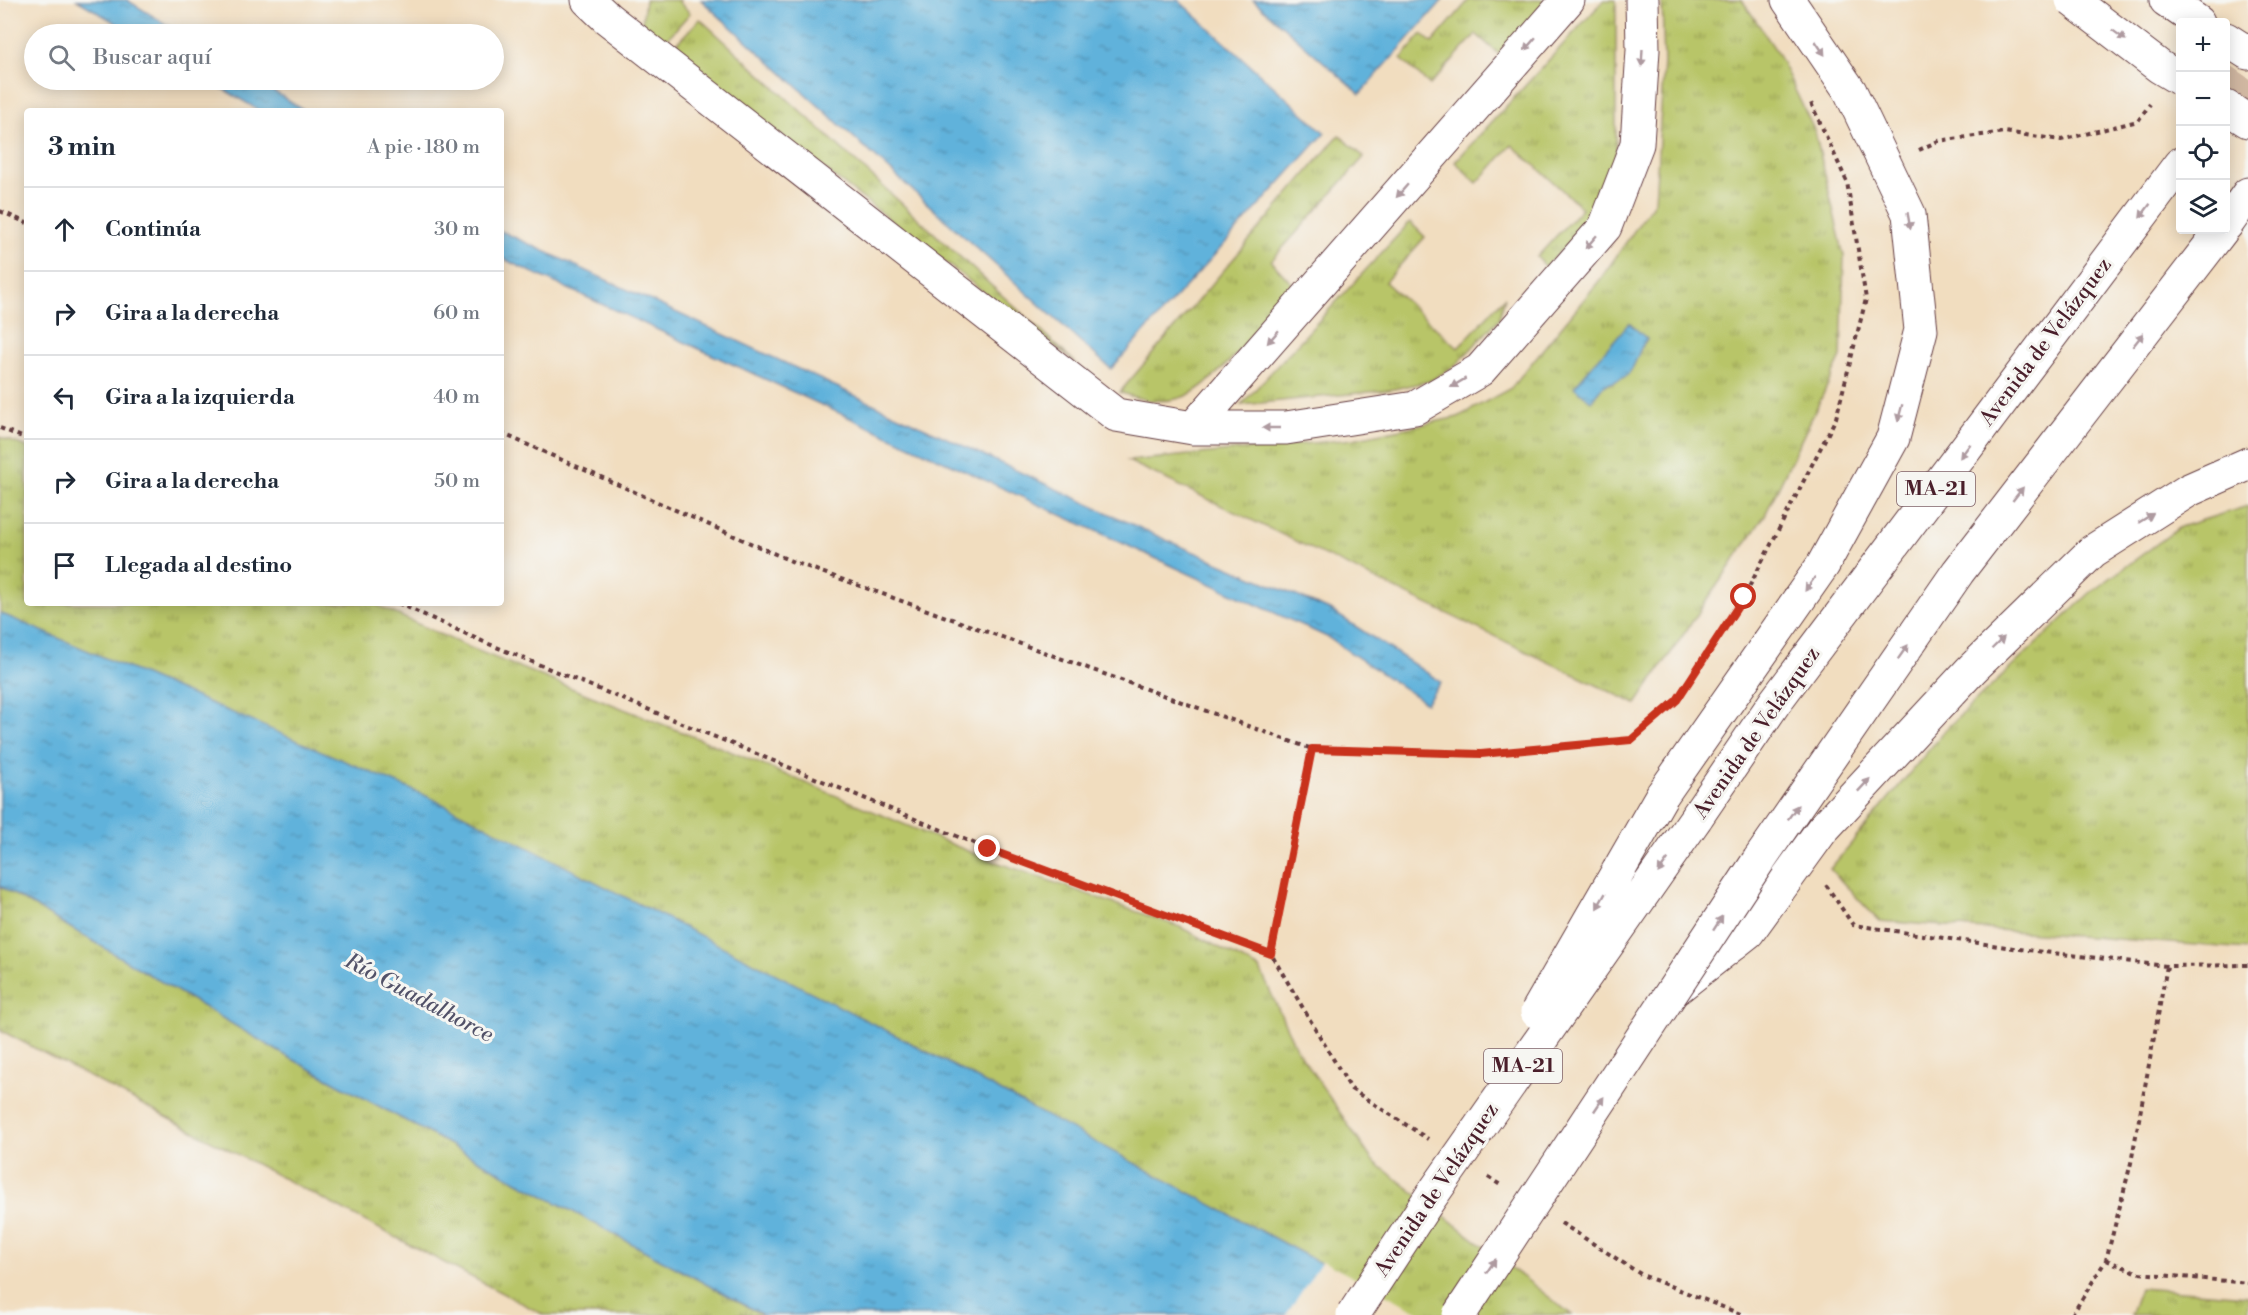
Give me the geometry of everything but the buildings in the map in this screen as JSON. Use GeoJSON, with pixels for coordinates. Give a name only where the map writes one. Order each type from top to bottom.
{"type":"FeatureCollection","features":[{"type":"Feature","properties":{"kind":"main road"},"geometry":{"type":"LineString","coordinates":[[1193,428],[1568,0]]}},
{"type":"Feature","properties":{"kind":"main road"},"geometry":{"type":"LineString","coordinates":[[606,6],[1116,415],[1193,428],[1286,428],[1415,408],[1480,370],[1605,227],[1637,144],[1643,50],[1642,0]]}},
{"type":"Feature","properties":{"kind":"main road"},"geometry":{"type":"LineString","coordinates":[[1430,1198],[1662,795],[1823,565],[1893,438],[1921,330],[1909,214],[1850,91],[1788,0]]}},
{"type":"Feature","properties":{"kind":"main road"},"geometry":{"type":"LineString","coordinates":[[2072,0],[2160,67],[2168,87]]}},
{"type":"Feature","properties":{"kind":"main road"},"geometry":{"type":"LineString","coordinates":[[2166,0],[2192,18]]}},
{"type":"Feature","properties":{"kind":"main road"},"geometry":{"type":"LineString","coordinates":[[2230,42],[2248,53]]}},
{"type":"Feature","properties":{"kind":"main road"},"geometry":{"type":"LineString","coordinates":[[2230,110],[2248,122]]}},
{"type":"Feature","properties":{"kind":"main road","name":"Avenida de Velázquez"},"geometry":{"type":"LineString","coordinates":[[1353,1315],[1430,1198],[1775,702],[2176,171]]}},
{"type":"Feature","properties":{"kind":"main road"},"geometry":{"type":"LineString","coordinates":[[2230,219],[2248,194]]}},
{"type":"Feature","properties":{"kind":"main road","name":"MA-21"},"geometry":{"type":"LineString","coordinates":[[1459,1315],[1759,860],[1958,572],[2219,234]]}},
{"type":"Feature","properties":{"kind":"main road"},"geometry":{"type":"LineString","coordinates":[[1676,989],[1748,932],[1822,830],[1971,670],[2093,551],[2189,490],[2248,464]]}},
{"type":"Feature","properties":{"kind":"path"},"geometry":{"type":"LineString","coordinates":[[504,434],[791,561],[1312,749],[1481,754],[1631,740],[1677,700],[1744,597],[1836,418],[1866,299],[1848,182],[1938,141],[2004,132],[2061,140],[2138,121],[2168,87]]}},
{"type":"Feature","properties":{"kind":"path"},"geometry":{"type":"LineString","coordinates":[[0,211],[24,222]]}},
{"type":"Feature","properties":{"kind":"path"},"geometry":{"type":"LineString","coordinates":[[0,428],[24,438]]}},
{"type":"Feature","properties":{"kind":"path"},"geometry":{"type":"LineString","coordinates":[[405,606],[484,642],[988,849],[1271,954],[1312,749]]}},
{"type":"Feature","properties":{"kind":"path"},"geometry":{"type":"LineString","coordinates":[[1824,882],[1853,925],[2028,950],[2168,966],[2248,965]]}},
{"type":"Feature","properties":{"kind":"path"},"geometry":{"type":"LineString","coordinates":[[2072,1315],[2106,1260],[2131,1163],[2168,966]]}},
{"type":"Feature","properties":{"kind":"path"},"geometry":{"type":"LineString","coordinates":[[2106,1260],[2139,1273],[2248,1283]]}},
{"type":"Feature","properties":{"kind":"green space"},"geometry":{"type":"Polygon","coordinates":[[[645,0],[680,0],[679,2],[690,13],[660,47],[642,24],[645,0]]]}},
{"type":"Feature","properties":{"kind":"green space"},"geometry":{"type":"Polygon","coordinates":[[[1469,0],[1552,0],[1501,56],[1476,34],[1430,85],[1401,59],[1422,34],[1432,43],[1469,0]]]}},
{"type":"Feature","properties":{"kind":"green space"},"geometry":{"type":"Polygon","coordinates":[[[1604,0],[1616,0],[1616,169],[1592,218],[1546,267],[1537,257],[1582,208],[1512,145],[1477,183],[1455,162],[1604,0]]]}},
{"type":"Feature","properties":{"kind":"green space"},"geometry":{"type":"Polygon","coordinates":[[[1662,0],[1742,0],[1777,52],[1815,132],[1844,256],[1841,357],[1765,515],[1636,704],[1128,461],[1353,439],[1458,417],[1511,388],[1599,281],[1655,201],[1664,62],[1662,0]],[[1629,323],[1604,385],[1626,374],[1647,340],[1629,323]]]}},
{"type":"Feature","properties":{"kind":"green space"},"geometry":{"type":"Polygon","coordinates":[[[700,19],[1077,364],[670,50],[700,19]]]}},
{"type":"Feature","properties":{"kind":"green space"},"geometry":{"type":"Polygon","coordinates":[[[1339,135],[1364,157],[1271,261],[1295,287],[1226,365],[1196,390],[1183,397],[1159,401],[1120,392],[1339,135]]]}},
{"type":"Feature","properties":{"kind":"green space"},"geometry":{"type":"Polygon","coordinates":[[[1410,222],[1425,237],[1385,282],[1458,348],[1505,297],[1499,319],[1456,365],[1430,381],[1389,390],[1241,405],[1410,222]]]}},
{"type":"Feature","properties":{"kind":"green space"},"geometry":{"type":"Polygon","coordinates":[[[0,437],[24,446],[24,606],[379,606],[468,647],[727,750],[982,857],[1180,927],[1260,969],[1296,1048],[1372,1160],[1572,1315],[1417,1315],[905,1040],[0,614],[0,437]]]}},
{"type":"Feature","properties":{"kind":"green space"},"geometry":{"type":"Polygon","coordinates":[[[2248,506],[2248,949],[1879,921],[1830,869],[1948,727],[2090,593],[2180,527],[2248,506]]]}},
{"type":"Feature","properties":{"kind":"green space"},"geometry":{"type":"Polygon","coordinates":[[[0,886],[283,1054],[763,1315],[544,1315],[0,1030],[0,886]]]}},
{"type":"Feature","properties":{"kind":"green space"},"geometry":{"type":"Polygon","coordinates":[[[2140,1288],[2248,1296],[2248,1315],[2130,1315],[2140,1288]]]}},
{"type":"Feature","properties":{"kind":"water"},"geometry":{"type":"Polygon","coordinates":[[[77,0],[127,0],[166,24],[117,24],[77,0]]]}},
{"type":"Feature","properties":{"kind":"water"},"geometry":{"type":"Polygon","coordinates":[[[701,0],[1178,0],[1325,133],[1111,369],[701,0]]]}},
{"type":"Feature","properties":{"kind":"water"},"geometry":{"type":"Polygon","coordinates":[[[1253,0],[1443,0],[1360,94],[1253,0]]]}},
{"type":"Feature","properties":{"kind":"water"},"geometry":{"type":"Polygon","coordinates":[[[225,90],[271,90],[301,108],[255,108],[225,90]]]}},
{"type":"Feature","properties":{"kind":"water"},"geometry":{"type":"Polygon","coordinates":[[[504,232],[1166,540],[1332,611],[1441,682],[1426,703],[1327,637],[504,259],[504,232]]]}},
{"type":"Feature","properties":{"kind":"water"},"geometry":{"type":"Polygon","coordinates":[[[1629,323],[1647,339],[1629,373],[1602,387],[1591,401],[1574,387],[1629,323]]]}},
{"type":"Feature","properties":{"kind":"water","name":"Río Guadalhorce"},"geometry":{"type":"Polygon","coordinates":[[[0,613],[431,798],[905,1040],[1417,1315],[763,1315],[283,1054],[0,886],[0,613]]]}},
{"type":"Feature","properties":{"kind":"pier"},"geometry":{"type":"Polygon","coordinates":[[[1322,1261],[1419,1312],[1420,1315],[1286,1315],[1322,1261]]]}},
{"type":"Feature","properties":{"kind":"tunnel"},"geometry":{"type":"LineString","coordinates":[[2230,97],[2248,72]]}},
{"type":"Feature","properties":{"kind":"route"},"geometry":{"type":"LineString","coordinates":[[988,849],[1271,954],[1312,749],[1481,754],[1631,740],[1677,700],[1744,597]]}}]}
